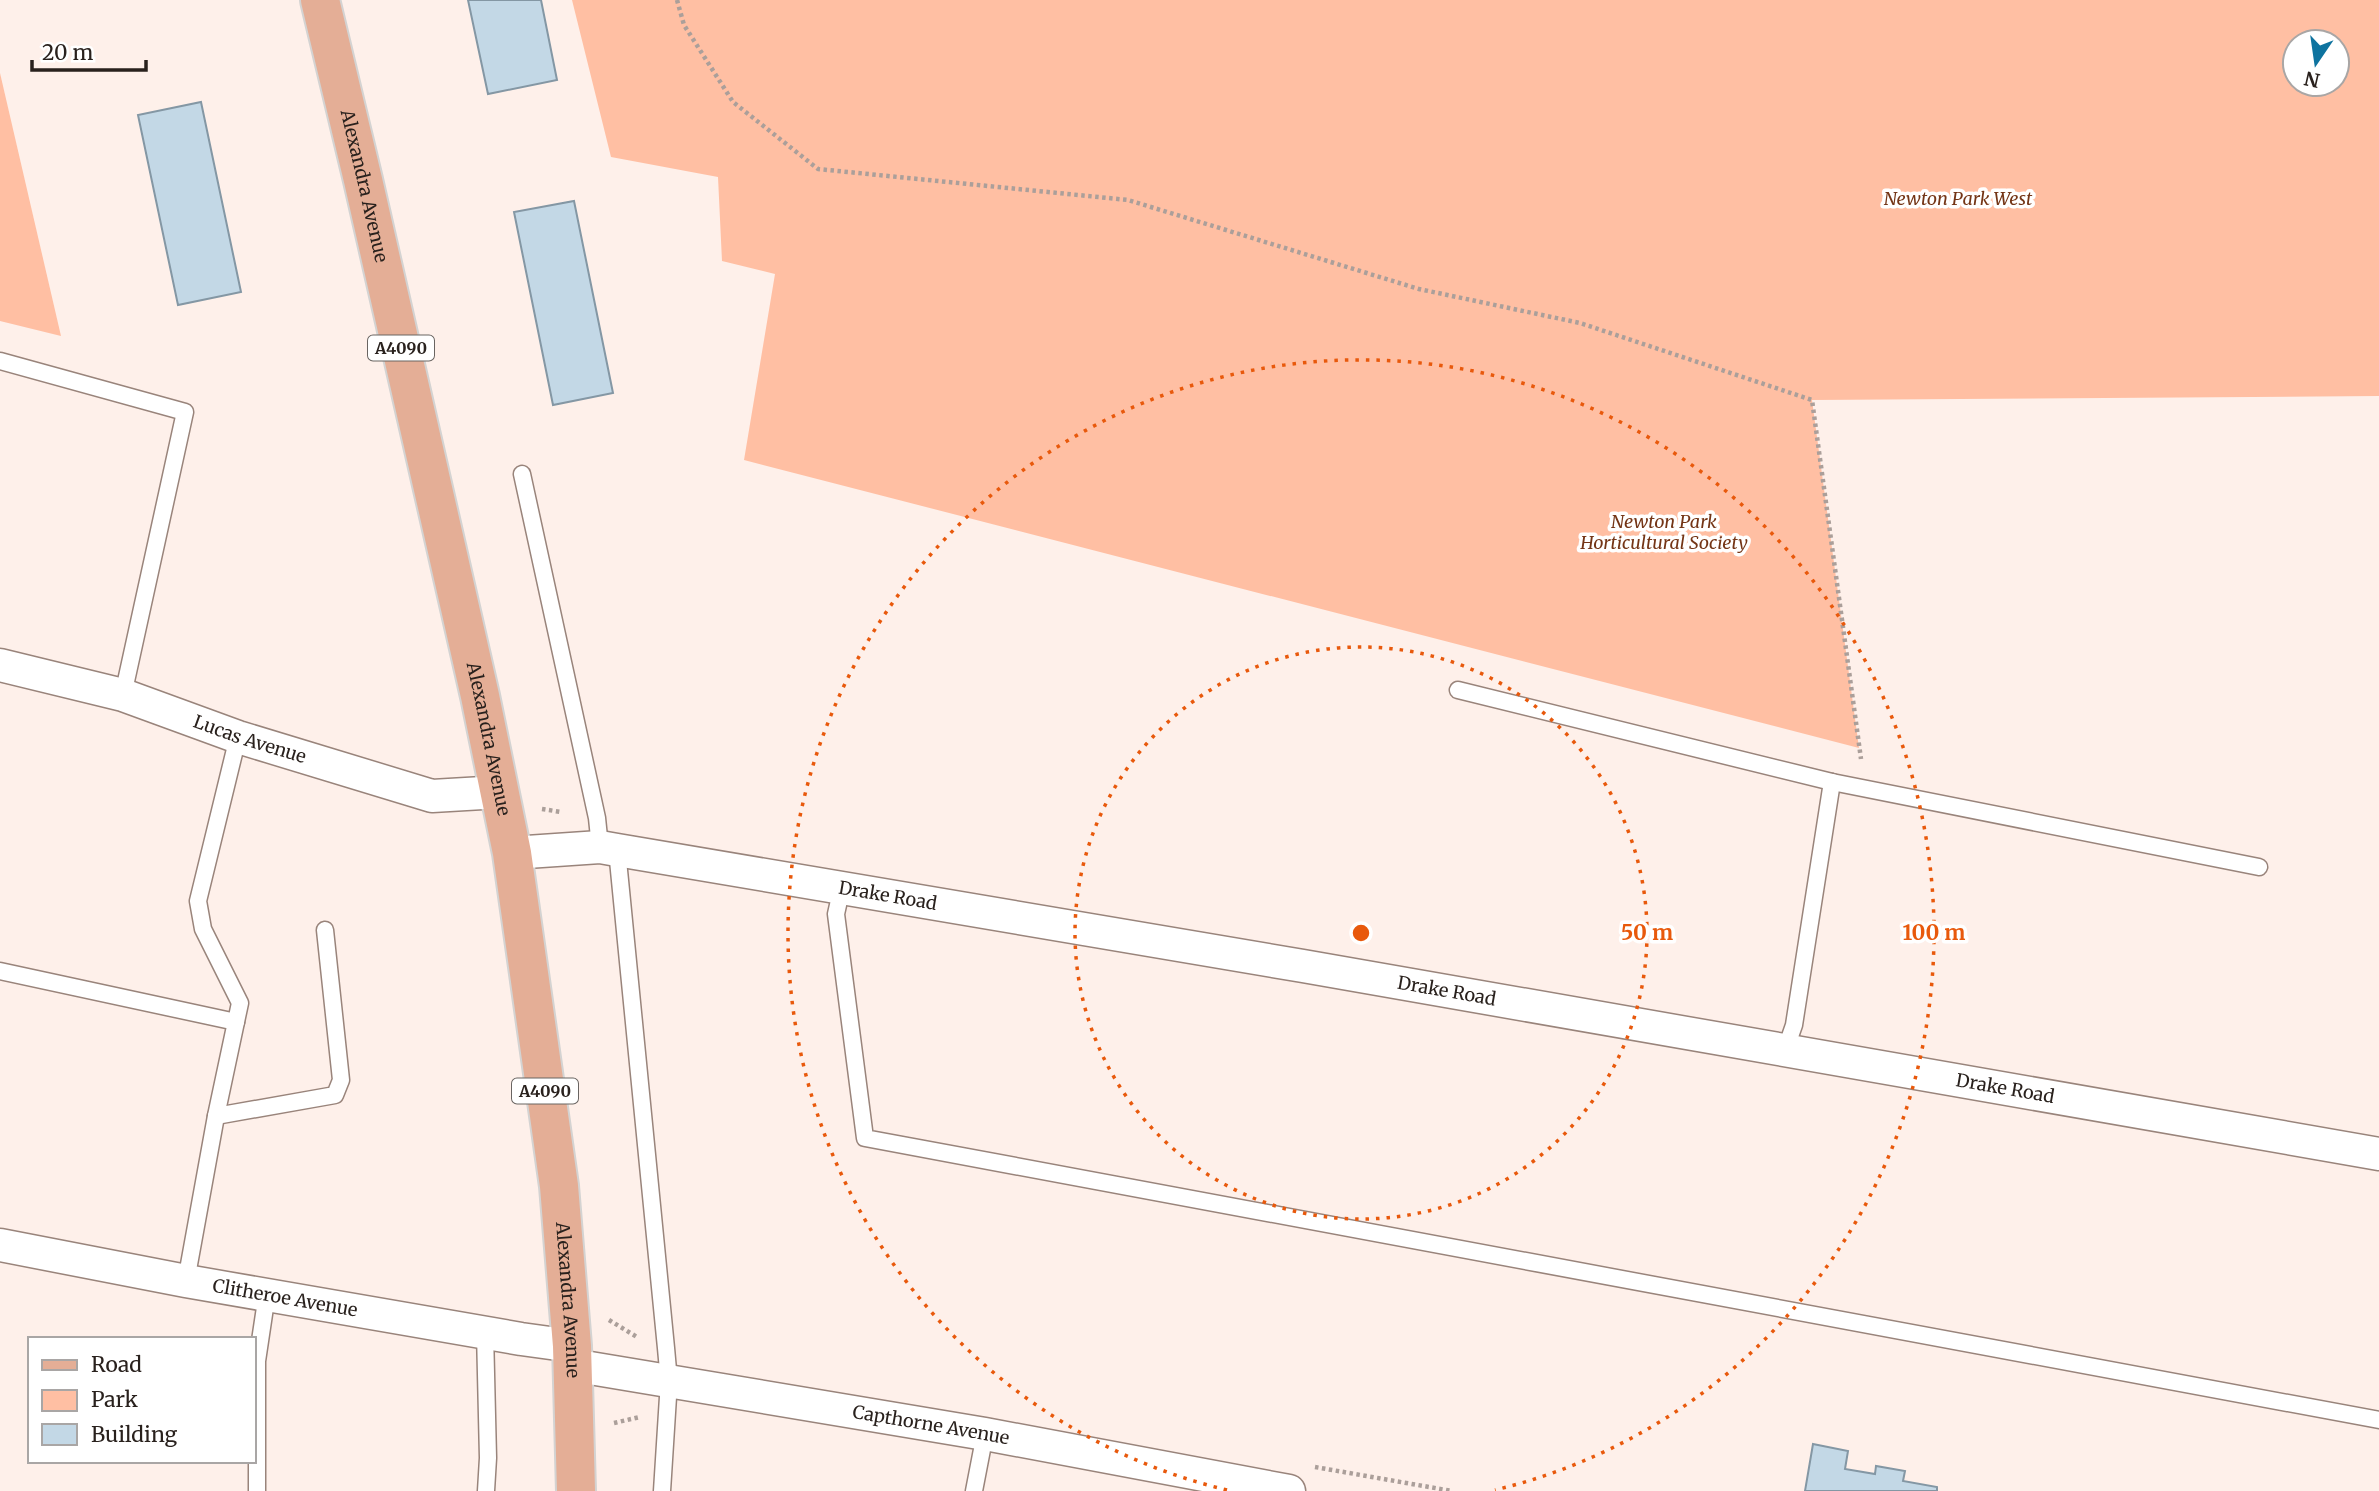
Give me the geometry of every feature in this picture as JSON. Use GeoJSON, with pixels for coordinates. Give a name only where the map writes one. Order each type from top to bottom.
{"type":"FeatureCollection","features":[{"type":"Feature","properties":{"kind":"main road","name":"Alexandra Avenue"},"geometry":{"type":"LineString","coordinates":[[320,0],[366,194],[512,853],[559,1186],[572,1355],[576,1491]]}},
{"type":"Feature","properties":{"kind":"street","name":"Lucas Avenue"},"geometry":{"type":"LineString","coordinates":[[0,665],[123,695],[238,737],[432,796],[500,792]]}},
{"type":"Feature","properties":{"kind":"street","name":"Drake Road"},"geometry":{"type":"LineString","coordinates":[[512,853],[608,848],[2379,1154]]}},
{"type":"Feature","properties":{"kind":"street","name":"Clitheroe Avenue"},"geometry":{"type":"LineString","coordinates":[[0,1245],[186,1281],[485,1332],[572,1355]]}},
{"type":"Feature","properties":{"kind":"street","name":"Capthorne Avenue"},"geometry":{"type":"LineString","coordinates":[[572,1355],[668,1381],[985,1434],[1228,1486],[1289,1491]]}},
{"type":"Feature","properties":{"kind":"lane"},"geometry":{"type":"LineString","coordinates":[[0,361],[185,412],[123,695]]}},
{"type":"Feature","properties":{"kind":"lane"},"geometry":{"type":"LineString","coordinates":[[522,474],[597,818],[608,848],[668,1381],[662,1491]]}},
{"type":"Feature","properties":{"kind":"lane"},"geometry":{"type":"LineString","coordinates":[[1458,691],[1832,782],[2259,867]]}},
{"type":"Feature","properties":{"kind":"lane"},"geometry":{"type":"LineString","coordinates":[[186,1281],[240,1003],[202,929],[198,901],[238,737]]}},
{"type":"Feature","properties":{"kind":"lane"},"geometry":{"type":"LineString","coordinates":[[1784,1051],[1794,1024],[1832,782]]}},
{"type":"Feature","properties":{"kind":"lane"},"geometry":{"type":"LineString","coordinates":[[842,887],[836,914],[865,1139],[2379,1420]]}},
{"type":"Feature","properties":{"kind":"lane"},"geometry":{"type":"LineString","coordinates":[[216,1116],[335,1095],[341,1080],[325,930]]}},
{"type":"Feature","properties":{"kind":"lane"},"geometry":{"type":"LineString","coordinates":[[0,971],[236,1022]]}},
{"type":"Feature","properties":{"kind":"lane"},"geometry":{"type":"LineString","coordinates":[[257,1491],[257,1361],[267,1294]]}},
{"type":"Feature","properties":{"kind":"lane"},"geometry":{"type":"LineString","coordinates":[[485,1332],[488,1458],[486,1491]]}},
{"type":"Feature","properties":{"kind":"lane"},"geometry":{"type":"LineString","coordinates":[[974,1491],[985,1434]]}},
{"type":"Feature","properties":{"kind":"path"},"geometry":{"type":"LineString","coordinates":[[677,0],[684,25],[733,102],[818,169],[1128,200],[1419,289],[1580,323],[1812,400],[1864,779],[1832,782]]}},
{"type":"Feature","properties":{"kind":"green space","name":"Newton Park West"},"geometry":{"type":"Polygon","coordinates":[[[572,0],[2379,0],[2379,396],[1812,400],[1859,748],[744,460],[775,274],[722,261],[718,177],[611,157],[572,0]]]}},
{"type":"Feature","properties":{"kind":"green space"},"geometry":{"type":"Polygon","coordinates":[[[0,73],[61,336],[0,321],[0,73]]]}},
{"type":"Feature","properties":{"kind":"building"},"geometry":{"type":"Polygon","coordinates":[[[468,0],[541,0],[557,80],[488,94],[468,0]]]}},
{"type":"Feature","properties":{"kind":"building"},"geometry":{"type":"Polygon","coordinates":[[[201,102],[241,292],[178,305],[138,115],[201,102]]]}},
{"type":"Feature","properties":{"kind":"building"},"geometry":{"type":"Polygon","coordinates":[[[574,201],[613,393],[553,405],[514,212],[574,201]]]}},
{"type":"Feature","properties":{"kind":"building"},"geometry":{"type":"Polygon","coordinates":[[[1813,1444],[1848,1451],[1845,1469],[1875,1474],[1876,1466],[1905,1471],[1903,1481],[1937,1487],[1937,1491],[1805,1491],[1813,1444]]]}},
{"type":"Feature","properties":{"kind":"park label","name":"Newton Park Horticultural Society"},"geometry":{"type":"Point","coordinates":[1664,532]}}]}
